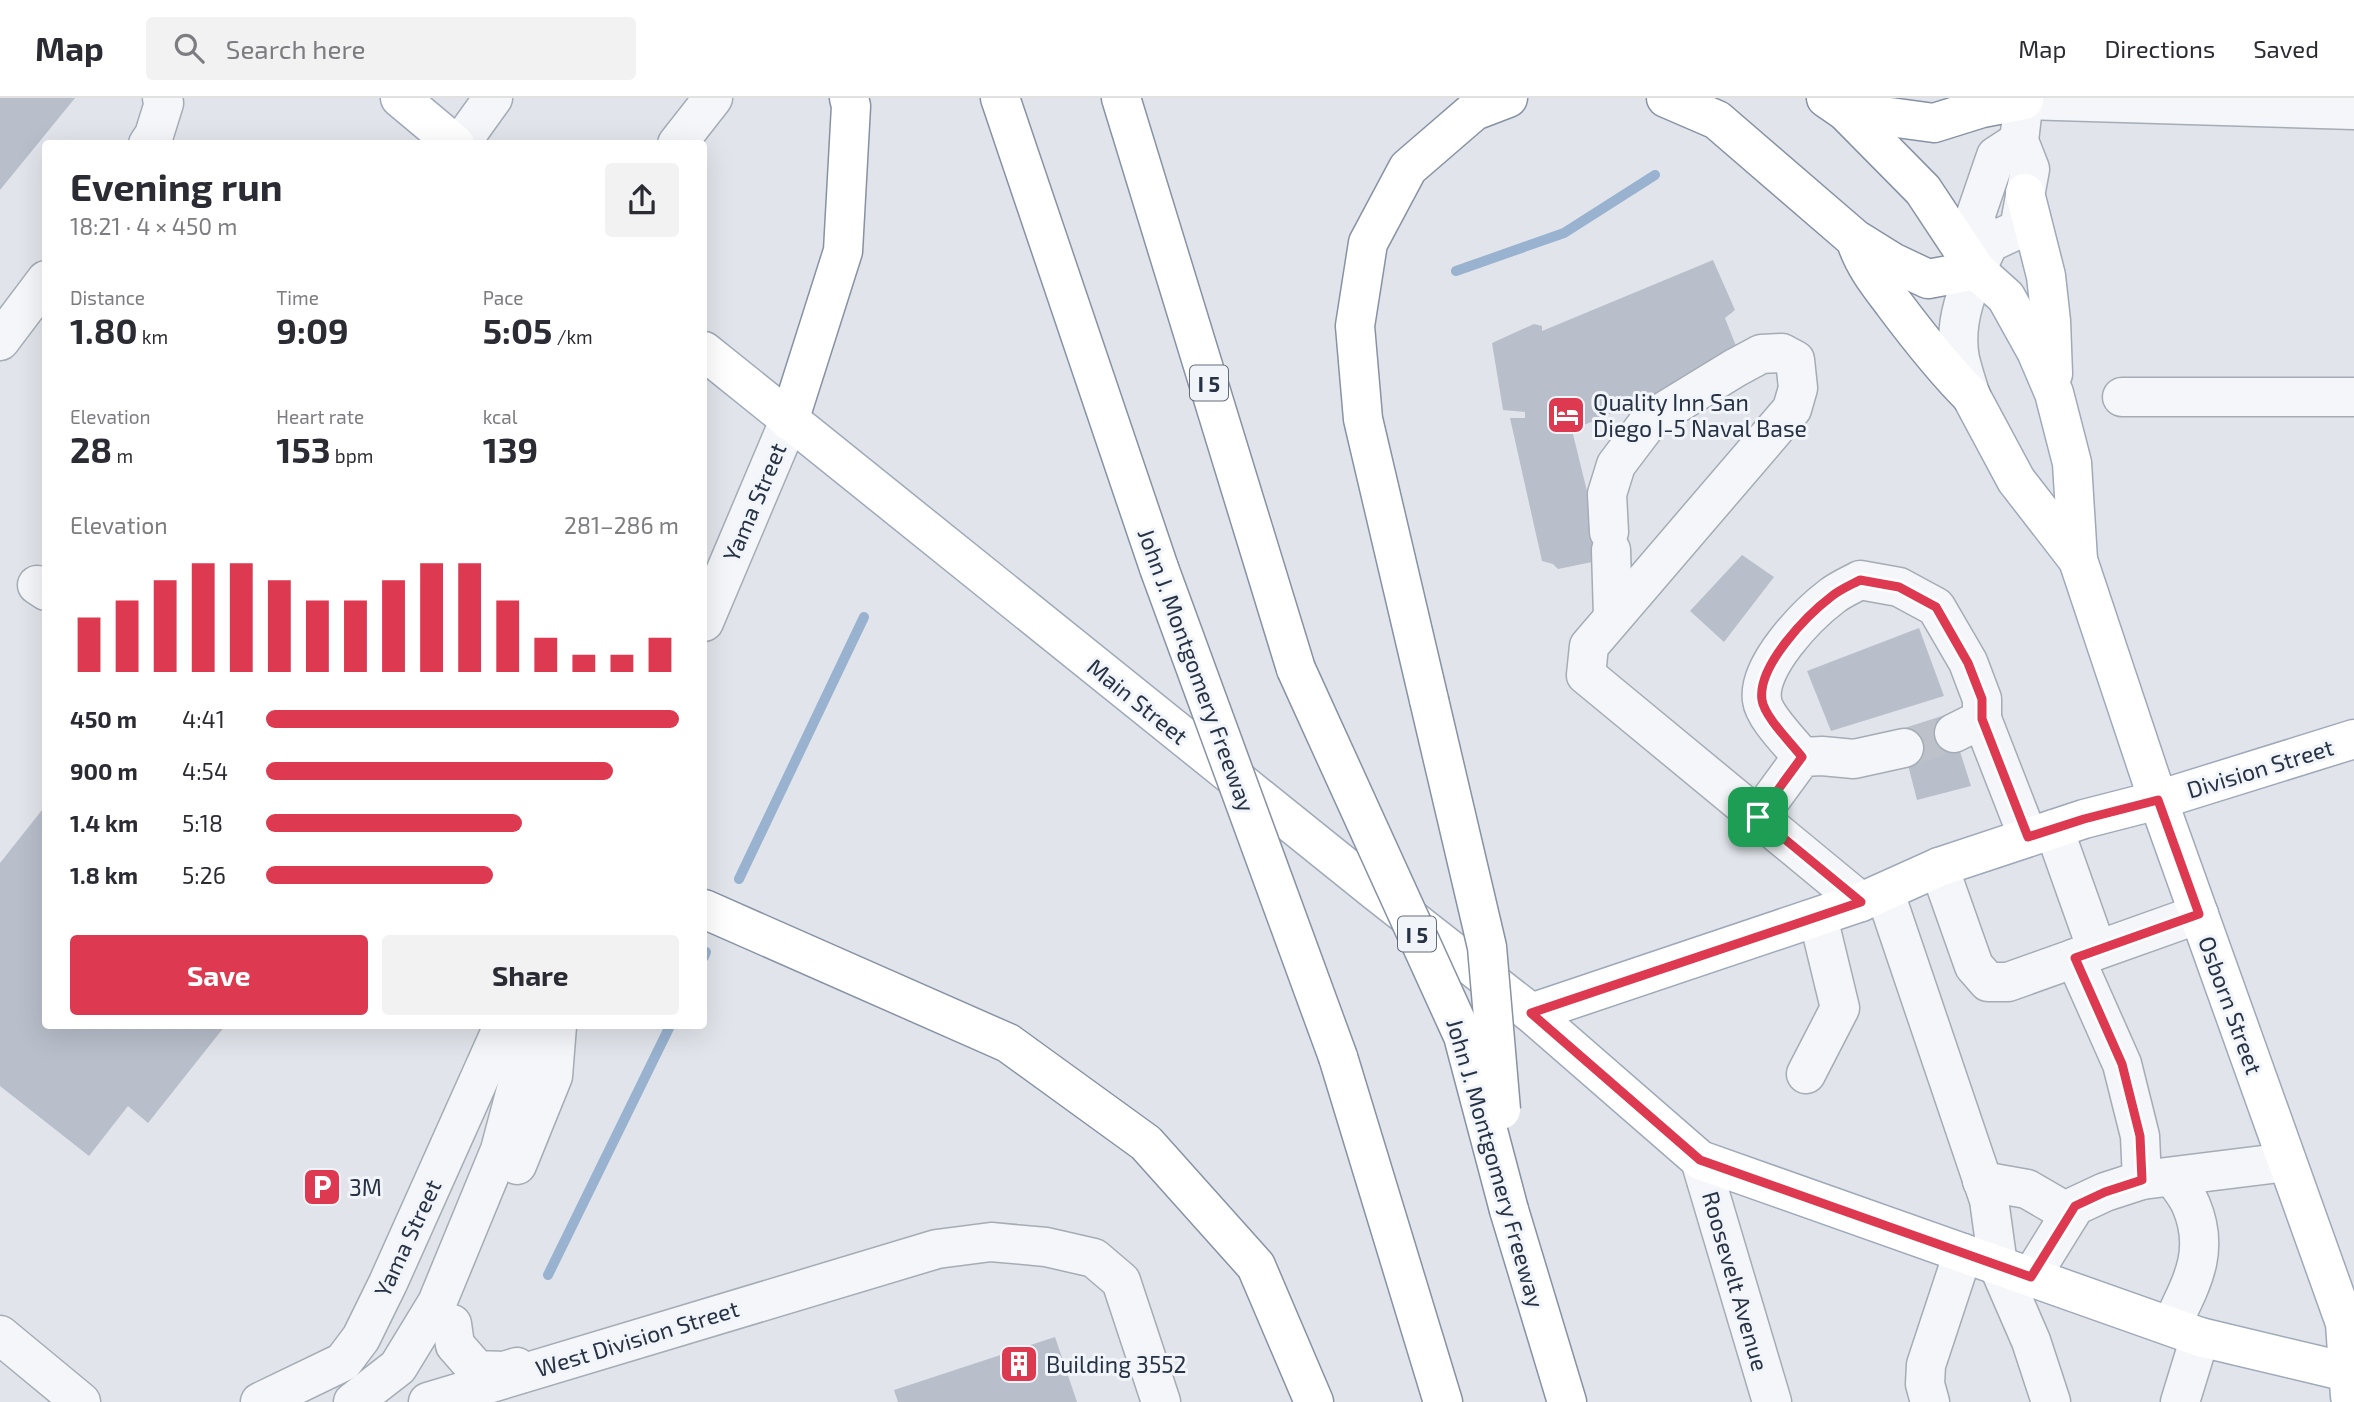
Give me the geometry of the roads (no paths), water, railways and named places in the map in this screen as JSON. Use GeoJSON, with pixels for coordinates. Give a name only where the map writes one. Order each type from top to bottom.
{"type":"FeatureCollection","features":[{"type":"Feature","properties":{"kind":"main road"},"geometry":{"type":"LineString","coordinates":[[400,98],[452,140]]}},
{"type":"Feature","properties":{"kind":"main road"},"geometry":{"type":"LineString","coordinates":[[789,421],[843,251],[851,106],[849,98]]}},
{"type":"Feature","properties":{"kind":"main road","name":"John J. Montgomery Freeway"},"geometry":{"type":"LineString","coordinates":[[1000,98],[1159,568],[1338,1056],[1443,1402]]}},
{"type":"Feature","properties":{"kind":"main road","name":"John J. Montgomery Freeway"},"geometry":{"type":"LineString","coordinates":[[1121,98],[1296,668],[1463,1037],[1509,1210],[1567,1402]]}},
{"type":"Feature","properties":{"kind":"main road"},"geometry":{"type":"LineString","coordinates":[[1508,98],[1474,111],[1408,168],[1368,243],[1355,326],[1363,419],[1488,947],[1509,1210]]}},
{"type":"Feature","properties":{"kind":"main road"},"geometry":{"type":"LineString","coordinates":[[1666,98],[1717,120],[1855,239],[1892,262],[1928,279],[1982,257],[1923,190],[1836,104]]}},
{"type":"Feature","properties":{"kind":"main road"},"geometry":{"type":"LineString","coordinates":[[1836,104],[1934,124],[1982,108],[2024,99]]}},
{"type":"Feature","properties":{"kind":"main road"},"geometry":{"type":"LineString","coordinates":[[2025,193],[2046,276],[2052,321],[2054,393]]}},
{"type":"Feature","properties":{"kind":"main road"},"geometry":{"type":"LineString","coordinates":[[1855,239],[1863,262],[1871,273],[1940,365],[1971,396]]}},
{"type":"Feature","properties":{"kind":"main road","name":"Osborn Street"},"geometry":{"type":"LineString","coordinates":[[1982,257],[2032,342],[2054,393],[2072,463],[2078,560],[2158,800],[2287,1162],[2349,1321],[2351,1385]]}},
{"type":"Feature","properties":{"kind":"main road","name":"Main Street"},"geometry":{"type":"LineString","coordinates":[[707,353],[1531,1013],[1700,1160]]}},
{"type":"Feature","properties":{"kind":"main road","name":"Osborn Street"},"geometry":{"type":"LineString","coordinates":[[1971,396],[2017,480],[2078,560]]}},
{"type":"Feature","properties":{"kind":"main road","name":"Division Street"},"geometry":{"type":"LineString","coordinates":[[1531,1013],[1873,898],[1939,867],[2041,833],[2158,800],[2354,738]]}},
{"type":"Feature","properties":{"kind":"main road"},"geometry":{"type":"LineString","coordinates":[[707,910],[1008,1043],[1146,1143],[1256,1266],[1314,1402]]}},
{"type":"Feature","properties":{"kind":"main road"},"geometry":{"type":"LineString","coordinates":[[1700,1160],[2185,1331],[2351,1385]]}},
{"type":"Feature","properties":{"kind":"street"},"geometry":{"type":"LineString","coordinates":[[151,140],[164,103],[162,98]]}},
{"type":"Feature","properties":{"kind":"street"},"geometry":{"type":"LineString","coordinates":[[460,140],[493,98]]}},
{"type":"Feature","properties":{"kind":"street"},"geometry":{"type":"LineString","coordinates":[[680,140],[713,98]]}},
{"type":"Feature","properties":{"kind":"street"},"geometry":{"type":"LineString","coordinates":[[1982,257],[2018,229],[2030,169],[2019,141],[2024,99],[2354,110]]}},
{"type":"Feature","properties":{"kind":"street","name":"Osborn Street"},"geometry":{"type":"LineString","coordinates":[[1971,396],[1960,360],[1958,338],[1961,307],[1982,257],[1974,220],[1996,156],[2019,141]]}},
{"type":"Feature","properties":{"kind":"street"},"geometry":{"type":"LineString","coordinates":[[0,341],[42,285]]}},
{"type":"Feature","properties":{"kind":"street"},"geometry":{"type":"LineString","coordinates":[[1613,617],[1608,494],[1616,465],[1650,420],[1735,368],[1761,354],[1782,353],[1795,360],[1798,388],[1792,408],[1589,646],[1586,675],[1758,817],[1873,898],[1989,1200],[1998,1265],[2031,1341],[2051,1402]]}},
{"type":"Feature","properties":{"kind":"street"},"geometry":{"type":"LineString","coordinates":[[2122,397],[2354,397]]}},
{"type":"Feature","properties":{"kind":"street","name":"Yama Street"},"geometry":{"type":"LineString","coordinates":[[707,615],[789,421]]}},
{"type":"Feature","properties":{"kind":"street"},"geometry":{"type":"LineString","coordinates":[[1802,757],[1771,719],[1762,703],[1762,686],[1783,644],[1833,596],[1860,580],[1899,587],[1936,607],[1968,663],[1982,699],[1968,726],[2041,833],[2086,954],[2122,1064],[2140,1136],[2157,1178],[2190,1204],[2201,1242],[2185,1331],[2180,1402]]}},
{"type":"Feature","properties":{"kind":"street"},"geometry":{"type":"LineString","coordinates":[[1802,757],[1854,759],[1904,748]]}},
{"type":"Feature","properties":{"kind":"street"},"geometry":{"type":"LineString","coordinates":[[1758,817],[1802,757]]}},
{"type":"Feature","properties":{"kind":"street"},"geometry":{"type":"LineString","coordinates":[[1939,867],[1974,966],[1988,982],[2008,982],[2199,914]]}},
{"type":"Feature","properties":{"kind":"street"},"geometry":{"type":"LineString","coordinates":[[1806,1074],[1840,1008],[1818,917]]}},
{"type":"Feature","properties":{"kind":"street","name":"Yama Street"},"geometry":{"type":"LineString","coordinates":[[260,1402],[343,1362],[360,1338],[388,1283],[502,1029]]}},
{"type":"Feature","properties":{"kind":"street"},"geometry":{"type":"LineString","coordinates":[[297,1402],[358,1375],[380,1346],[520,1029]]}},
{"type":"Feature","properties":{"kind":"street"},"geometry":{"type":"LineString","coordinates":[[353,1402],[398,1367],[437,1303],[500,1150],[517,1086],[540,1029]]}},
{"type":"Feature","properties":{"kind":"street"},"geometry":{"type":"LineString","coordinates":[[403,1402],[427,1373],[452,1324],[553,1076],[557,1029]]}},
{"type":"Feature","properties":{"kind":"street","name":"Roosevelt Avenue"},"geometry":{"type":"LineString","coordinates":[[1700,1160],[1772,1402]]}},
{"type":"Feature","properties":{"kind":"street"},"geometry":{"type":"LineString","coordinates":[[1930,1402],[1925,1384],[1926,1365],[1998,1265],[2070,1214],[2075,1206],[2105,1192],[2157,1178],[2287,1162]]}},
{"type":"Feature","properties":{"kind":"street"},"geometry":{"type":"LineString","coordinates":[[1982,1181],[2027,1189],[2070,1214]]}},
{"type":"Feature","properties":{"kind":"street","name":"West Division Street"},"geometry":{"type":"LineString","coordinates":[[428,1402],[937,1249],[992,1242],[1046,1247],[1094,1258],[1121,1281],[1161,1402]]}},
{"type":"Feature","properties":{"kind":"street"},"geometry":{"type":"LineString","coordinates":[[452,1324],[455,1345],[477,1370],[504,1371],[562,1352],[627,1341]]}},
{"type":"Feature","properties":{"kind":"street"},"geometry":{"type":"LineString","coordinates":[[0,1335],[81,1402]]}},
{"type":"Feature","properties":{"kind":"waterway"},"geometry":{"type":"LineString","coordinates":[[1456,271],[1564,233],[1655,175]]}},
{"type":"Feature","properties":{"kind":"waterway"},"geometry":{"type":"LineString","coordinates":[[739,879],[864,617]]}},
{"type":"Feature","properties":{"kind":"waterway"},"geometry":{"type":"LineString","coordinates":[[548,1275],[669,1029]]}},
{"type":"Feature","properties":{"kind":"tunnel"},"geometry":{"type":"LineString","coordinates":[[1904,748],[1954,733]]}},
{"type":"Feature","properties":{"kind":"place","name":"Quality Inn San Diego I-5 Naval Base"},"geometry":{"type":"Point","coordinates":[1566,415]}},
{"type":"Feature","properties":{"kind":"place","name":"3M"},"geometry":{"type":"Point","coordinates":[322,1187]}},
{"type":"Feature","properties":{"kind":"place","name":"Building 3552"},"geometry":{"type":"Point","coordinates":[1019,1364]}}]}
